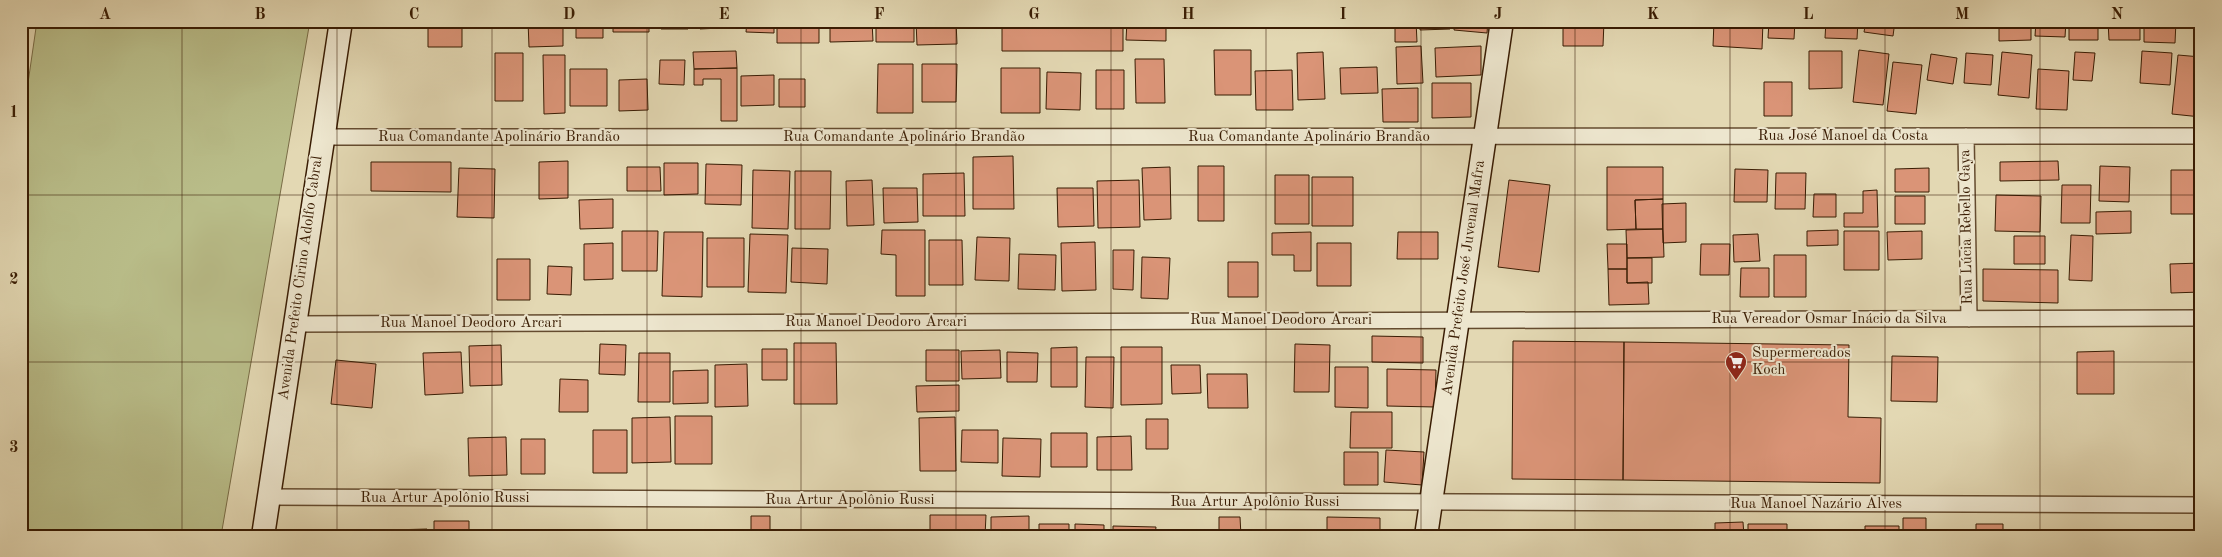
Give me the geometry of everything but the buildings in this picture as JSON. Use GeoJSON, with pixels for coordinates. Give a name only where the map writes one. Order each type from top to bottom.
{"type":"FeatureCollection","features":[{"type":"Feature","properties":{"kind":"main road","name":"Avenida Prefeito Cirino Adolfo Cabral"},"geometry":{"type":"LineString","coordinates":[[264,536],[294,324],[341,21]]}},
{"type":"Feature","properties":{"kind":"main road","name":"Avenida Prefeito José Juvenal Mafra"},"geometry":{"type":"LineString","coordinates":[[1426,536],[1502,21]]}},
{"type":"Feature","properties":{"kind":"street","name":"Rua Comandante Apolinário Brandão"},"geometry":{"type":"LineString","coordinates":[[322,137],[1485,136]]}},
{"type":"Feature","properties":{"kind":"street","name":"Rua José Manoel da Costa"},"geometry":{"type":"LineString","coordinates":[[1485,136],[2201,136]]}},
{"type":"Feature","properties":{"kind":"street","name":"Rua Lúcia Rebello Gaya"},"geometry":{"type":"LineString","coordinates":[[1966,136],[1969,319]]}},
{"type":"Feature","properties":{"kind":"street","name":"Rua Vereador Osmar Inácio da Silva"},"geometry":{"type":"LineString","coordinates":[[1458,319],[2201,318]]}},
{"type":"Feature","properties":{"kind":"street","name":"Rua Manoel Deodoro Arcari"},"geometry":{"type":"LineString","coordinates":[[294,324],[1458,319]]}},
{"type":"Feature","properties":{"kind":"street","name":"Rua Artur Apolônio Russi"},"geometry":{"type":"LineString","coordinates":[[269,497],[1431,503]]}},
{"type":"Feature","properties":{"kind":"street","name":"Rua Manoel Nazário Alves"},"geometry":{"type":"LineString","coordinates":[[1431,503],[2201,505]]}},
{"type":"Feature","properties":{"kind":"green space"},"geometry":{"type":"Polygon","coordinates":[[[37,21],[310,21],[221,536],[21,536],[21,131],[37,21]]]}},
{"type":"Feature","properties":{"kind":"place","name":"Supermercados Koch"},"geometry":{"type":"Point","coordinates":[1736,381]}}]}
